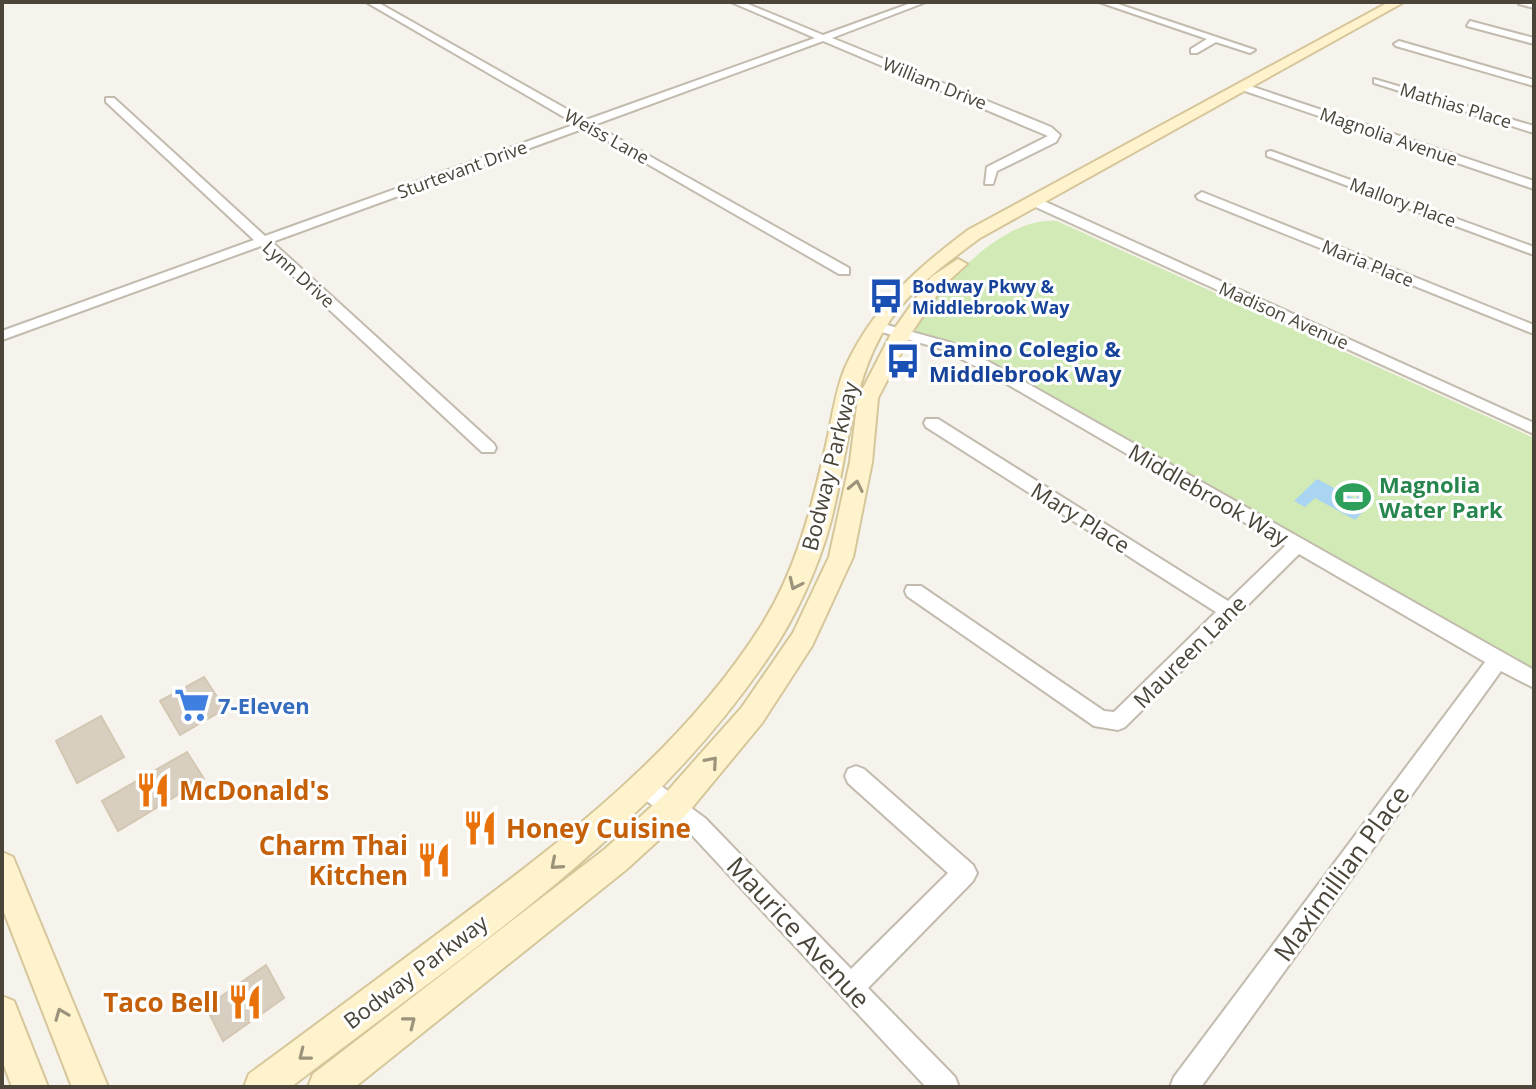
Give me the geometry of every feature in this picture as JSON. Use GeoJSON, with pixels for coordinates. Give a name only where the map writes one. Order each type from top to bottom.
{"type":"FeatureCollection","features":[{"type":"Feature","properties":{"kind":"street","name":"Weiss Lane"},"geometry":{"type":"LineString","coordinates":[[370,2],[844,271]]}},
{"type":"Feature","properties":{"kind":"street","name":"William Drive"},"geometry":{"type":"LineString","coordinates":[[735,2],[1047,129],[1054,135],[1052,140],[991,169],[989,181]]}},
{"type":"Feature","properties":{"kind":"street","name":"Sturtevant Drive"},"geometry":{"type":"LineString","coordinates":[[2,336],[922,2]]}},
{"type":"Feature","properties":{"kind":"street"},"geometry":{"type":"LineString","coordinates":[[1103,2],[1250,50]]}},
{"type":"Feature","properties":{"kind":"street","name":"Bodway Parkway"},"geometry":{"type":"LineString","coordinates":[[1250,89],[1398,2]]}},
{"type":"Feature","properties":{"kind":"street","name":"Bodway Parkway"},"geometry":{"type":"LineString","coordinates":[[262,1087],[545,873],[645,787],[732,690],[772,630],[799,576],[822,512],[853,372],[876,326],[920,275],[974,234],[1040,204],[1250,89],[1418,2]]}},
{"type":"Feature","properties":{"kind":"street"},"geometry":{"type":"LineString","coordinates":[[1522,2],[1534,5]]}},
{"type":"Feature","properties":{"kind":"street"},"geometry":{"type":"LineString","coordinates":[[1470,24],[1534,41]]}},
{"type":"Feature","properties":{"kind":"street"},"geometry":{"type":"LineString","coordinates":[[1194,51],[1193,48],[1215,38]]}},
{"type":"Feature","properties":{"kind":"street"},"geometry":{"type":"LineString","coordinates":[[1399,44],[1534,83]]}},
{"type":"Feature","properties":{"kind":"street","name":"Mathias Place"},"geometry":{"type":"LineString","coordinates":[[1378,81],[1534,130]]}},
{"type":"Feature","properties":{"kind":"street","name":"Magnolia Avenue"},"geometry":{"type":"LineString","coordinates":[[1250,89],[1534,185]]}},
{"type":"Feature","properties":{"kind":"street","name":"Lynn Drive"},"geometry":{"type":"LineString","coordinates":[[110,100],[488,448]]}},
{"type":"Feature","properties":{"kind":"street","name":"Mallory Place"},"geometry":{"type":"LineString","coordinates":[[1271,154],[1534,251]]}},
{"type":"Feature","properties":{"kind":"street","name":"Maria Place"},"geometry":{"type":"LineString","coordinates":[[1202,196],[1534,330]]}},
{"type":"Feature","properties":{"kind":"street","name":"Bodway Parkway"},"geometry":{"type":"LineString","coordinates":[[326,1087],[616,859],[675,805],[752,715],[803,639],[841,557],[861,462],[868,398],[902,332],[937,281],[1040,204]]}},
{"type":"Feature","properties":{"kind":"street","name":"Madison Avenue"},"geometry":{"type":"LineString","coordinates":[[1040,204],[1534,429]]}},
{"type":"Feature","properties":{"kind":"street","name":"Middlebrook Way"},"geometry":{"type":"LineString","coordinates":[[876,326],[947,346],[988,367],[1534,680]]}},
{"type":"Feature","properties":{"kind":"street","name":"Mary Place"},"geometry":{"type":"LineString","coordinates":[[932,423],[1229,611]]}},
{"type":"Feature","properties":{"kind":"street","name":"Maureen Lane"},"geometry":{"type":"LineString","coordinates":[[914,591],[1083,710],[1101,720],[1118,721],[1298,544]]}},
{"type":"Feature","properties":{"kind":"street","name":"Maximillian Place"},"geometry":{"type":"LineString","coordinates":[[1184,1087],[1498,660]]}},
{"type":"Feature","properties":{"kind":"street"},"geometry":{"type":"LineString","coordinates":[[851,987],[965,873],[856,776]]}},
{"type":"Feature","properties":{"kind":"street","name":"Maurice Avenue"},"geometry":{"type":"LineString","coordinates":[[645,787],[675,805],[945,1087]]}},
{"type":"Feature","properties":{"kind":"street"},"geometry":{"type":"LineString","coordinates":[[2,867],[90,1087]]}},
{"type":"Feature","properties":{"kind":"street"},"geometry":{"type":"LineString","coordinates":[[2,1013],[30,1087]]}},
{"type":"Feature","properties":{"kind":"green space"},"geometry":{"type":"Polygon","coordinates":[[[1057,221],[1534,438],[1534,677],[915,330],[914,323],[919,315],[947,284],[998,239],[1037,222],[1057,221]]]}},
{"type":"Feature","properties":{"kind":"water"},"geometry":{"type":"Polygon","coordinates":[[[1317,479],[1355,499],[1361,493],[1374,500],[1355,520],[1315,498],[1305,507],[1294,501],[1317,479]]]}},
{"type":"Feature","properties":{"kind":"building","name":"7-Eleven"},"geometry":{"type":"Polygon","coordinates":[[[204,677],[225,709],[180,735],[160,701],[204,677]]]}},
{"type":"Feature","properties":{"kind":"building"},"geometry":{"type":"Polygon","coordinates":[[[101,716],[124,757],[77,783],[56,741],[101,716]]]}},
{"type":"Feature","properties":{"kind":"building","name":"McDonald's"},"geometry":{"type":"Polygon","coordinates":[[[187,752],[204,779],[118,831],[102,801],[187,752]]]}},
{"type":"Feature","properties":{"kind":"building","name":"Taco Bell"},"geometry":{"type":"Polygon","coordinates":[[[266,965],[284,998],[223,1041],[206,1007],[266,965]]]}},
{"type":"Feature","properties":{"kind":"place","name":"Bodway Pkwy & Middlebrook Way"},"geometry":{"type":"Point","coordinates":[886,296]}},
{"type":"Feature","properties":{"kind":"place","name":"Camino Colegio & Middlebrook Way"},"geometry":{"type":"Point","coordinates":[903,361]}},
{"type":"Feature","properties":{"kind":"place","name":"Magnolia Water Park"},"geometry":{"type":"Point","coordinates":[1353,497]}},
{"type":"Feature","properties":{"kind":"place","name":"7-Eleven"},"geometry":{"type":"Point","coordinates":[192,705]}},
{"type":"Feature","properties":{"kind":"place","name":"McDonald's"},"geometry":{"type":"Point","coordinates":[153,790]}},
{"type":"Feature","properties":{"kind":"place","name":"Honey Cuisine"},"geometry":{"type":"Point","coordinates":[480,828]}},
{"type":"Feature","properties":{"kind":"place","name":"Charm Thai Kitchen"},"geometry":{"type":"Point","coordinates":[434,860]}},
{"type":"Feature","properties":{"kind":"place","name":"Taco Bell"},"geometry":{"type":"Point","coordinates":[245,1002]}}]}
